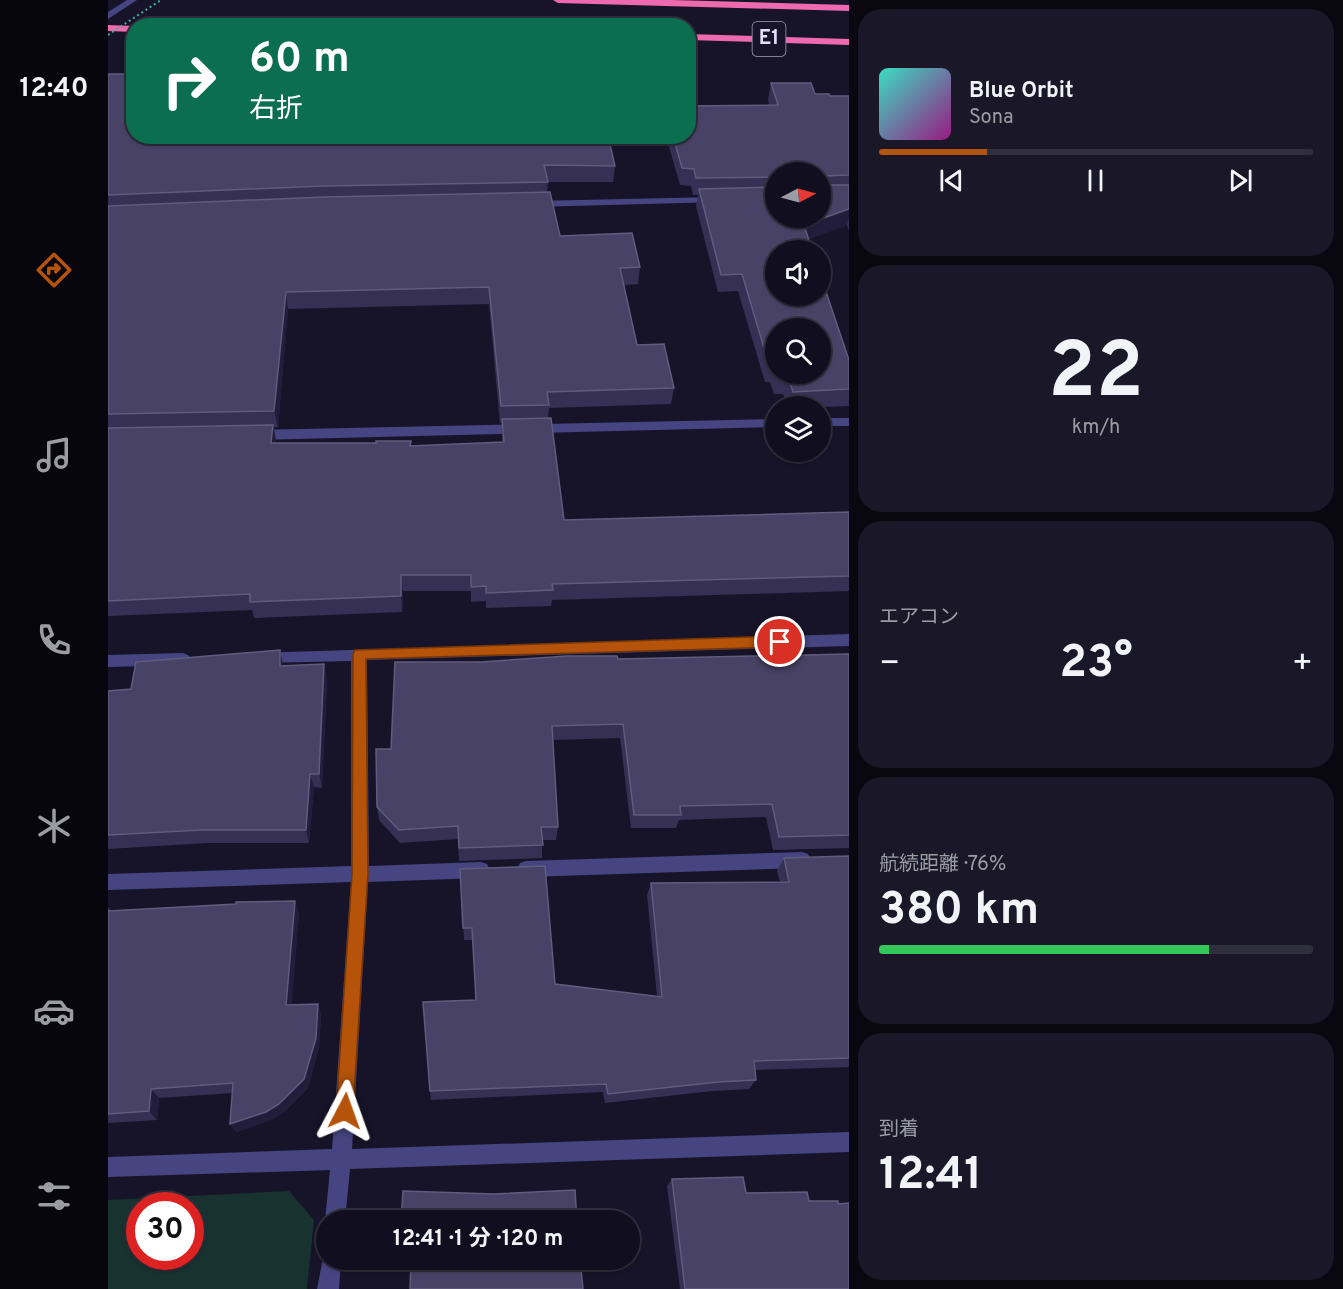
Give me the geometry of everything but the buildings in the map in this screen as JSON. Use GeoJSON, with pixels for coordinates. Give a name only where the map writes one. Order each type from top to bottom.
{"type":"FeatureCollection","features":[{"type":"Feature","properties":{"kind":"highway","name":"E1"},"geometry":{"type":"LineString","coordinates":[[558,0],[849,8]]}},
{"type":"Feature","properties":{"kind":"highway"},"geometry":{"type":"LineString","coordinates":[[108,28],[126,28]]}},
{"type":"Feature","properties":{"kind":"highway","name":"E1"},"geometry":{"type":"LineString","coordinates":[[696,37],[849,42]]}},
{"type":"Feature","properties":{"kind":"street"},"geometry":{"type":"LineString","coordinates":[[108,16],[133,0]]}},
{"type":"Feature","properties":{"kind":"street"},"geometry":{"type":"LineString","coordinates":[[516,204],[728,200]]}},
{"type":"Feature","properties":{"kind":"street"},"geometry":{"type":"LineString","coordinates":[[831,422],[849,422]]}},
{"type":"Feature","properties":{"kind":"street"},"geometry":{"type":"LineString","coordinates":[[239,435],[765,423]]}},
{"type":"Feature","properties":{"kind":"street"},"geometry":{"type":"LineString","coordinates":[[240,657],[849,640]]}},
{"type":"Feature","properties":{"kind":"street"},"geometry":{"type":"LineString","coordinates":[[336,1210],[360,874],[359,654]]}},
{"type":"Feature","properties":{"kind":"street"},"geometry":{"type":"LineString","coordinates":[[108,661],[204,658]]}},
{"type":"Feature","properties":{"kind":"street"},"geometry":{"type":"LineString","coordinates":[[108,882],[814,859]]}},
{"type":"Feature","properties":{"kind":"street"},"geometry":{"type":"LineString","coordinates":[[108,1167],[849,1142]]}},
{"type":"Feature","properties":{"kind":"street"},"geometry":{"type":"LineString","coordinates":[[328,1289],[330,1270]]}},
{"type":"Feature","properties":{"kind":"path"},"geometry":{"type":"LineString","coordinates":[[134,18],[161,0]]}},
{"type":"Feature","properties":{"kind":"path"},"geometry":{"type":"LineString","coordinates":[[108,35],[126,23]]}},
{"type":"Feature","properties":{"kind":"green space"},"geometry":{"type":"Polygon","coordinates":[[[289,1191],[314,1220],[307,1289],[108,1289],[108,1200],[126,1199],[126,1270],[204,1270],[204,1195],[289,1191]]]}},
{"type":"Feature","properties":{"kind":"route"},"geometry":{"type":"LineString","coordinates":[[345,1111],[360,874],[359,654],[780,642]]}}]}
